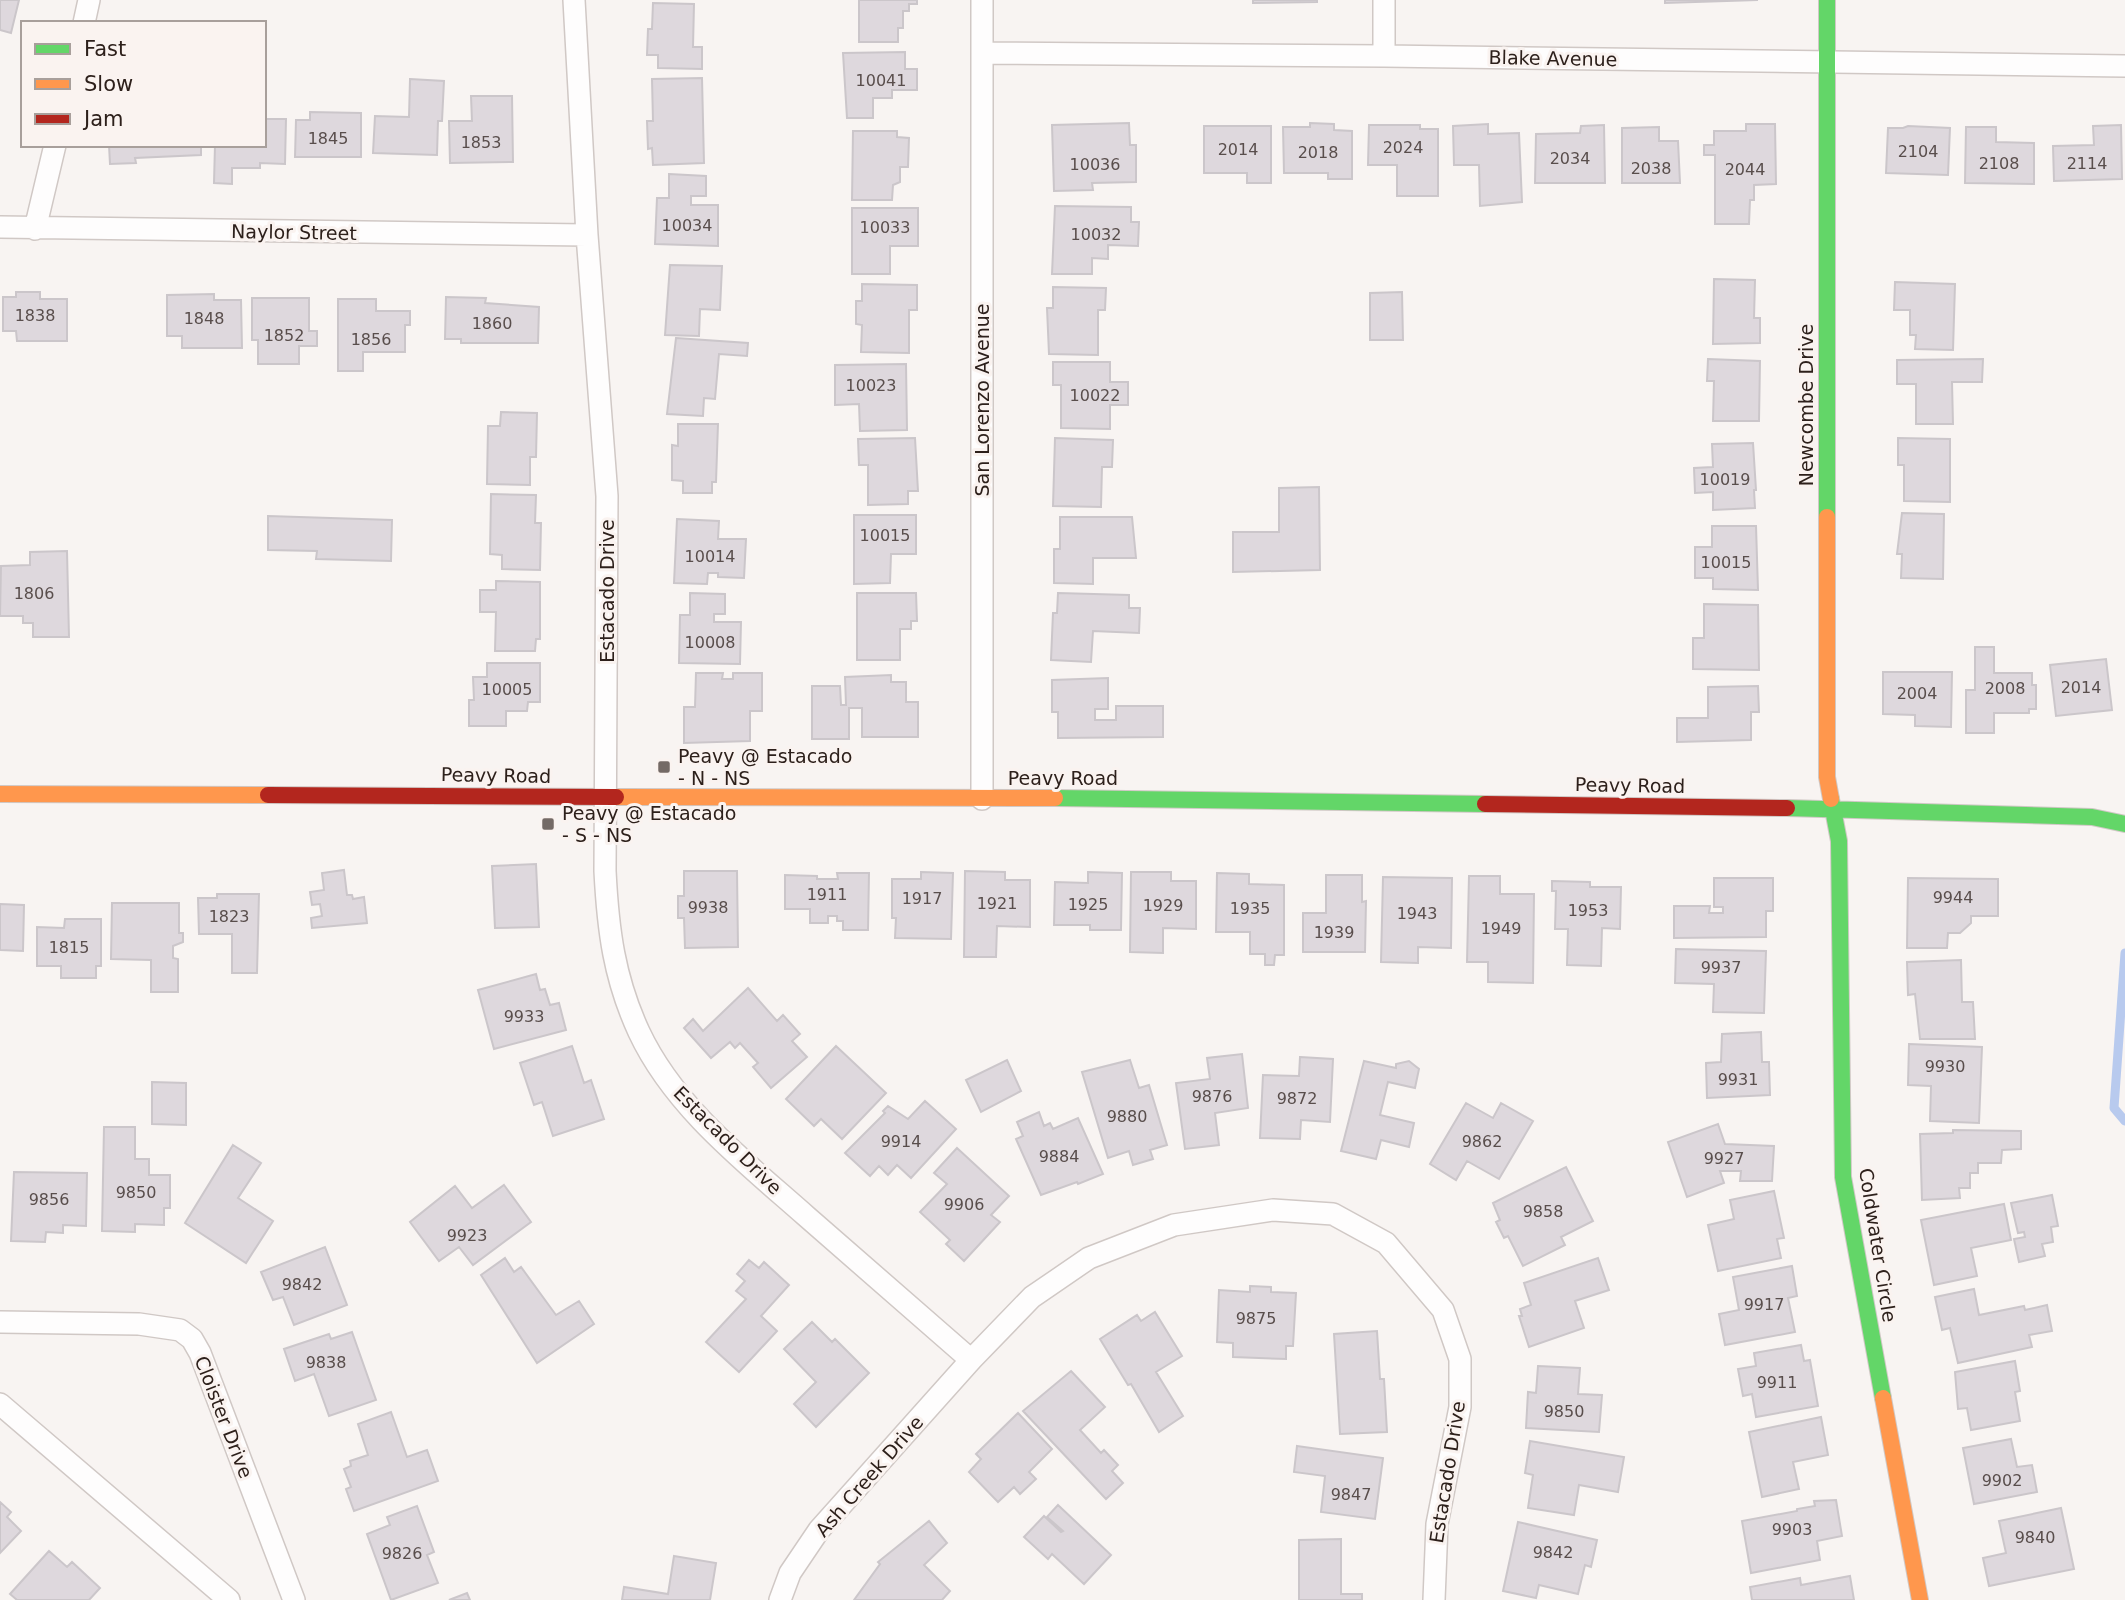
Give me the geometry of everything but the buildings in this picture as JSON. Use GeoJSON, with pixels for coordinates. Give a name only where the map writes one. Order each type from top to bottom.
{"type":"FeatureCollection","features":[{"type":"Feature","properties":{"kind":"street"},"geometry":{"type":"LineString","coordinates":[[84,21],[89,0]]}},
{"type":"Feature","properties":{"kind":"street","name":"Estacado Drive"},"geometry":{"type":"LineString","coordinates":[[574,0],[587,235],[607,496],[607,919],[614,963],[640,1034],[658,1066],[682,1098],[738,1156],[971,1360],[1032,1297],[1089,1258],[1174,1225],[1273,1210],[1333,1214],[1386,1244],[1443,1310],[1460,1359],[1460,1407],[1437,1524],[1433,1600]]}},
{"type":"Feature","properties":{"kind":"street","name":"San Lorenzo Avenue"},"geometry":{"type":"LineString","coordinates":[[982,0],[982,799]]}},
{"type":"Feature","properties":{"kind":"street"},"geometry":{"type":"LineString","coordinates":[[1384,0],[1384,56]]}},
{"type":"Feature","properties":{"kind":"street","name":"Newcombe Drive"},"geometry":{"type":"LineString","coordinates":[[1827,0],[1826,777],[1833,809]]}},
{"type":"Feature","properties":{"kind":"street","name":"Blake Avenue"},"geometry":{"type":"LineString","coordinates":[[982,53],[2125,66]]}},
{"type":"Feature","properties":{"kind":"street"},"geometry":{"type":"LineString","coordinates":[[35,229],[55,147]]}},
{"type":"Feature","properties":{"kind":"street","name":"Naylor Street"},"geometry":{"type":"LineString","coordinates":[[0,227],[587,235]]}},
{"type":"Feature","properties":{"kind":"street","name":"Peavy Road"},"geometry":{"type":"LineString","coordinates":[[0,794],[1182,799],[1833,809],[2092,817],[2125,824]]}},
{"type":"Feature","properties":{"kind":"street","name":"Coldwater Circle"},"geometry":{"type":"LineString","coordinates":[[1833,809],[1839,841],[1843,1177],[1920,1600]]}},
{"type":"Feature","properties":{"kind":"street","name":"Cloister Drive"},"geometry":{"type":"LineString","coordinates":[[0,1322],[139,1324],[180,1330],[192,1339],[205,1366],[294,1600]]}},
{"type":"Feature","properties":{"kind":"street","name":"Ash Creek Drive"},"geometry":{"type":"LineString","coordinates":[[780,1600],[790,1573],[819,1530],[971,1360]]}},
{"type":"Feature","properties":{"kind":"street"},"geometry":{"type":"LineString","coordinates":[[0,1404],[229,1600]]}},
{"type":"Feature","properties":{"kind":"waterway"},"geometry":{"type":"LineString","coordinates":[[2125,953],[2114,1108],[2125,1121]]}},
{"type":"Feature","properties":{"kind":"traffic: fast"},"geometry":{"type":"LineString","coordinates":[[1827,0],[1827,517]]}},
{"type":"Feature","properties":{"kind":"traffic: fast"},"geometry":{"type":"LineString","coordinates":[[1055,798],[1485,804]]}},
{"type":"Feature","properties":{"kind":"traffic: fast"},"geometry":{"type":"LineString","coordinates":[[1831,799],[1839,841],[1843,1177],[1883,1398]]}},
{"type":"Feature","properties":{"kind":"traffic: fast"},"geometry":{"type":"LineString","coordinates":[[1787,808],[2092,817],[2125,824]]}},
{"type":"Feature","properties":{"kind":"traffic: slow"},"geometry":{"type":"LineString","coordinates":[[1827,517],[1827,777],[1831,799]]}},
{"type":"Feature","properties":{"kind":"traffic: slow"},"geometry":{"type":"LineString","coordinates":[[0,794],[268,795]]}},
{"type":"Feature","properties":{"kind":"traffic: slow"},"geometry":{"type":"LineString","coordinates":[[616,797],[1055,798]]}},
{"type":"Feature","properties":{"kind":"traffic: slow"},"geometry":{"type":"LineString","coordinates":[[1883,1398],[1920,1600]]}},
{"type":"Feature","properties":{"kind":"traffic: jam"},"geometry":{"type":"LineString","coordinates":[[268,795],[616,797]]}},
{"type":"Feature","properties":{"kind":"traffic: jam"},"geometry":{"type":"LineString","coordinates":[[1485,804],[1787,808]]}},
{"type":"Feature","properties":{"kind":"place","name":"Peavy @ Estacado - N - NS"},"geometry":{"type":"Point","coordinates":[664,767]}},
{"type":"Feature","properties":{"kind":"place","name":"Peavy @ Estacado - S - NS"},"geometry":{"type":"Point","coordinates":[548,824]}}]}
